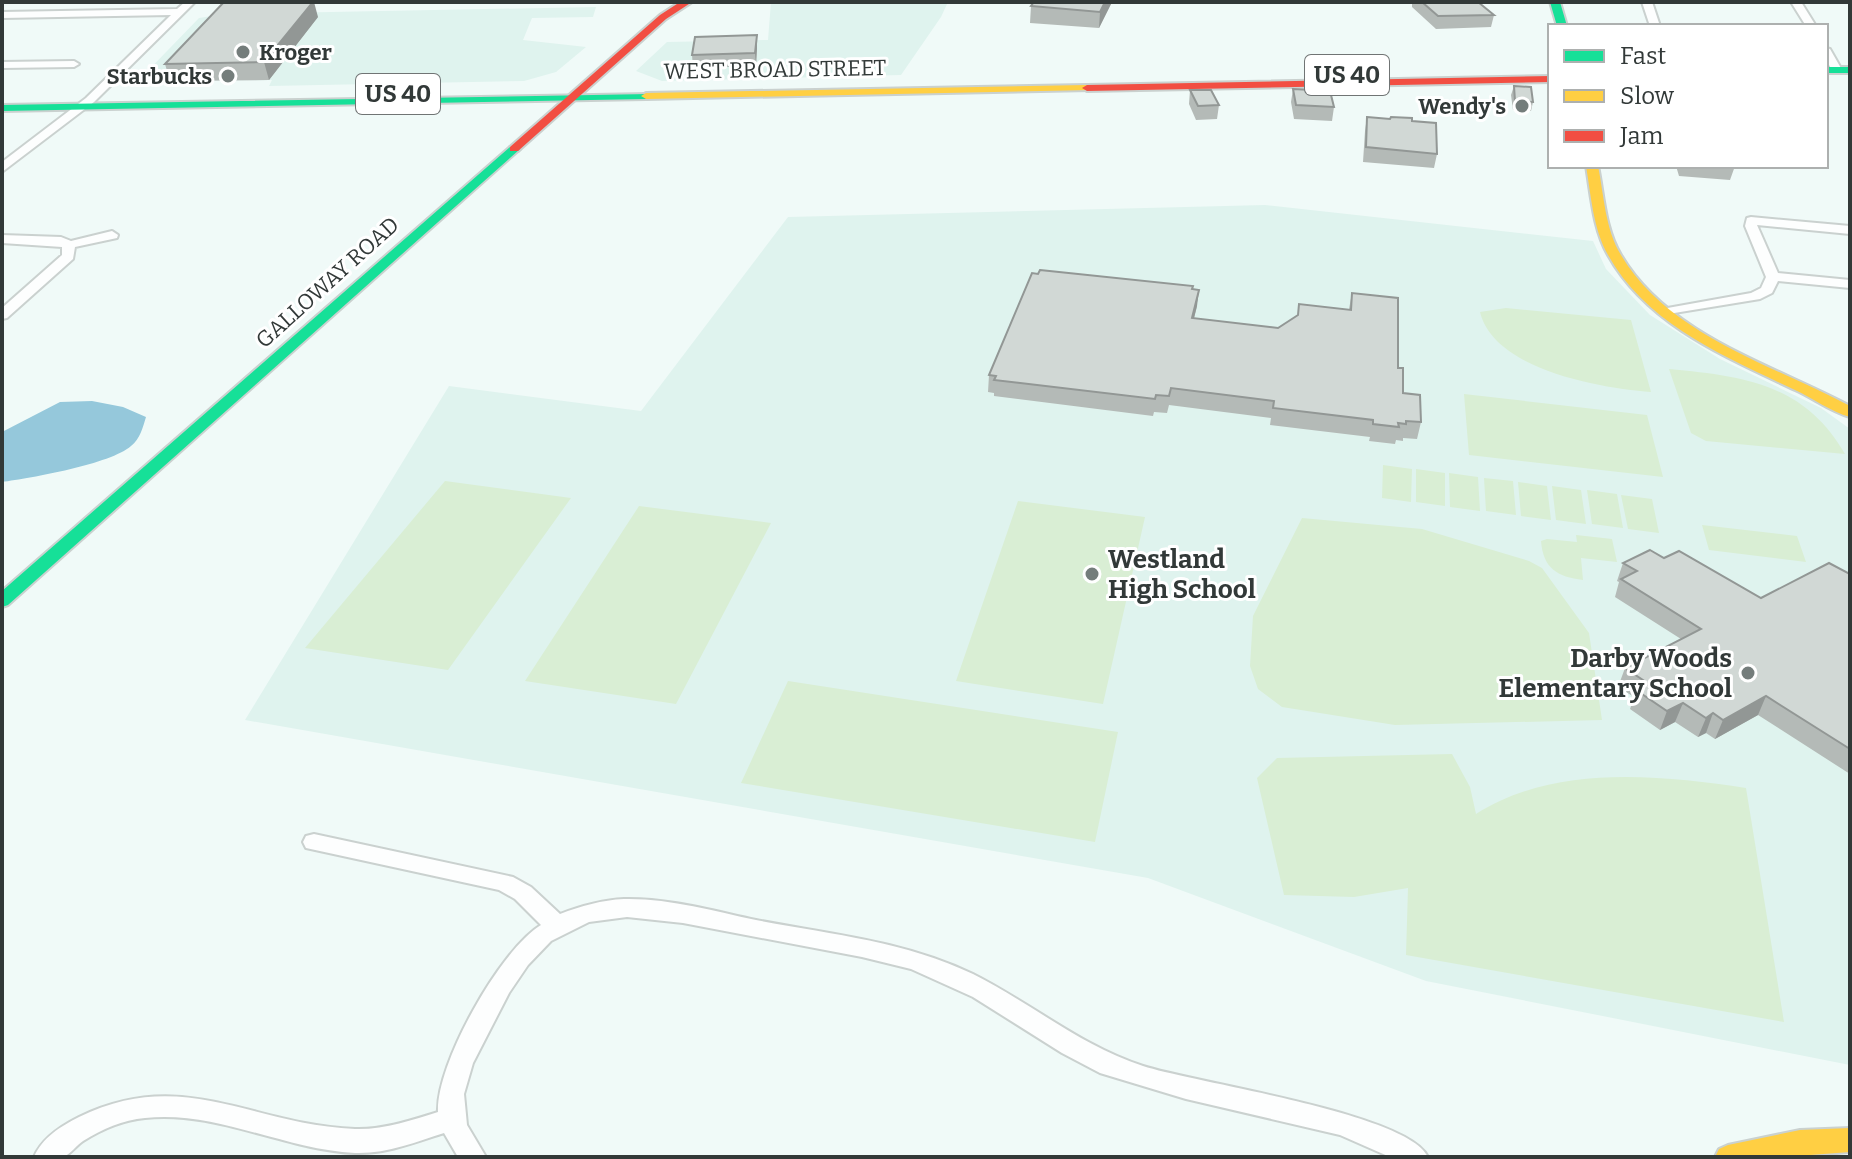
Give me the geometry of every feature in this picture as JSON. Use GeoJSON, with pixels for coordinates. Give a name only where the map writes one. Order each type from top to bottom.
{"type":"FeatureCollection","features":[{"type":"Feature","properties":{"kind":"main road","name":"GALLOWAY ROAD"},"geometry":{"type":"LineString","coordinates":[[2,601],[663,17],[687,2]]}},
{"type":"Feature","properties":{"kind":"main road"},"geometry":{"type":"LineString","coordinates":[[1555,2],[1561,24]]}},
{"type":"Feature","properties":{"kind":"main road","name":"WEST BROAD STREET"},"geometry":{"type":"LineString","coordinates":[[578,94],[1548,73]]}},
{"type":"Feature","properties":{"kind":"main road","name":"WEST BROAD STREET"},"geometry":{"type":"LineString","coordinates":[[2,102],[1548,79]]}},
{"type":"Feature","properties":{"kind":"main road","name":"WEST BROAD STREET"},"geometry":{"type":"LineString","coordinates":[[2,108],[86,103]]}},
{"type":"Feature","properties":{"kind":"main road"},"geometry":{"type":"LineString","coordinates":[[1592,168],[1614,255],[1629,278],[1667,312],[1721,345],[1846,406]]}},
{"type":"Feature","properties":{"kind":"main road"},"geometry":{"type":"LineString","coordinates":[[1728,1157],[1800,1142],[1850,1140]]}},
{"type":"Feature","properties":{"kind":"street"},"geometry":{"type":"LineString","coordinates":[[2,168],[86,103],[190,2]]}},
{"type":"Feature","properties":{"kind":"street"},"geometry":{"type":"LineString","coordinates":[[1647,2],[1654,24]]}},
{"type":"Feature","properties":{"kind":"street"},"geometry":{"type":"LineString","coordinates":[[1796,2],[1810,24]]}},
{"type":"Feature","properties":{"kind":"street"},"geometry":{"type":"LineString","coordinates":[[2,15],[179,12]]}},
{"type":"Feature","properties":{"kind":"street"},"geometry":{"type":"LineString","coordinates":[[2,65],[74,64]]}},
{"type":"Feature","properties":{"kind":"street"},"geometry":{"type":"LineString","coordinates":[[1667,312],[1755,296],[1767,290],[1773,277],[1751,221],[1850,230]]}},
{"type":"Feature","properties":{"kind":"street"},"geometry":{"type":"LineString","coordinates":[[2,239],[61,241],[69,245],[112,235]]}},
{"type":"Feature","properties":{"kind":"street"},"geometry":{"type":"LineString","coordinates":[[2,315],[68,256],[69,245]]}},
{"type":"Feature","properties":{"kind":"street"},"geometry":{"type":"LineString","coordinates":[[1773,277],[1850,284]]}},
{"type":"Feature","properties":{"kind":"street"},"geometry":{"type":"LineString","coordinates":[[314,842],[505,883],[523,893],[557,926]]}},
{"type":"Feature","properties":{"kind":"street"},"geometry":{"type":"LineString","coordinates":[[473,1157],[458,1136],[451,1119],[452,1083],[460,1061],[522,954],[557,926],[585,914],[627,909],[696,917],[891,954],[964,980],[1065,1043],[1110,1065],[1160,1080],[1321,1115],[1370,1132],[1415,1157]]}},
{"type":"Feature","properties":{"kind":"street"},"geometry":{"type":"LineString","coordinates":[[47,1157],[67,1138],[94,1120],[151,1103],[176,1105],[318,1138],[359,1141],[400,1136],[451,1119]]}},
{"type":"Feature","properties":{"kind":"shaded area"},"geometry":{"type":"Polygon","coordinates":[[[771,2],[948,2],[901,75],[662,81],[636,71],[667,42],[768,40],[771,2]]]}},
{"type":"Feature","properties":{"kind":"shaded area"},"geometry":{"type":"Polygon","coordinates":[[[596,7],[593,17],[532,18],[523,40],[586,47],[556,72],[524,81],[269,86],[272,80],[138,81],[199,18],[225,14],[596,7]]]}},
{"type":"Feature","properties":{"kind":"shaded area","name":"Westland High School"},"geometry":{"type":"Polygon","coordinates":[[[1265,205],[1593,241],[1606,269],[1650,315],[1720,359],[1821,408],[1850,429],[1850,1065],[1426,981],[1148,878],[245,720],[449,386],[641,411],[788,217],[1265,205]]]}},
{"type":"Feature","properties":{"kind":"green space"},"geometry":{"type":"Polygon","coordinates":[[[1506,308],[1631,320],[1651,392],[1579,380],[1527,362],[1489,332],[1480,312],[1506,308]]]}},
{"type":"Feature","properties":{"kind":"green space"},"geometry":{"type":"Polygon","coordinates":[[[1669,369],[1723,375],[1770,388],[1792,398],[1829,431],[1845,454],[1706,441],[1691,433],[1669,369]]]}},
{"type":"Feature","properties":{"kind":"green space"},"geometry":{"type":"Polygon","coordinates":[[[1464,394],[1647,415],[1663,477],[1469,455],[1464,394]]]}},
{"type":"Feature","properties":{"kind":"green space"},"geometry":{"type":"Polygon","coordinates":[[[1383,465],[1412,469],[1411,502],[1382,498],[1383,465]]]}},
{"type":"Feature","properties":{"kind":"green space"},"geometry":{"type":"Polygon","coordinates":[[[1416,469],[1445,473],[1445,506],[1416,502],[1416,469]]]}},
{"type":"Feature","properties":{"kind":"green space"},"geometry":{"type":"Polygon","coordinates":[[[1449,473],[1478,477],[1480,511],[1450,507],[1449,473]]]}},
{"type":"Feature","properties":{"kind":"green space"},"geometry":{"type":"Polygon","coordinates":[[[1484,478],[1513,481],[1516,515],[1486,511],[1484,478]]]}},
{"type":"Feature","properties":{"kind":"green space"},"geometry":{"type":"Polygon","coordinates":[[[445,481],[571,498],[448,670],[305,648],[445,481]]]}},
{"type":"Feature","properties":{"kind":"green space"},"geometry":{"type":"Polygon","coordinates":[[[1518,482],[1547,486],[1551,520],[1521,516],[1518,482]]]}},
{"type":"Feature","properties":{"kind":"green space"},"geometry":{"type":"Polygon","coordinates":[[[1552,486],[1581,490],[1586,524],[1556,520],[1552,486]]]}},
{"type":"Feature","properties":{"kind":"green space"},"geometry":{"type":"Polygon","coordinates":[[[1587,490],[1617,494],[1623,528],[1592,524],[1587,490]]]}},
{"type":"Feature","properties":{"kind":"green space"},"geometry":{"type":"Polygon","coordinates":[[[1621,495],[1652,499],[1659,533],[1628,529],[1621,495]]]}},
{"type":"Feature","properties":{"kind":"green space"},"geometry":{"type":"Polygon","coordinates":[[[1018,501],[1145,517],[1103,704],[956,681],[1018,501]]]}},
{"type":"Feature","properties":{"kind":"green space"},"geometry":{"type":"Polygon","coordinates":[[[639,506],[771,523],[676,704],[525,681],[639,506]]]}},
{"type":"Feature","properties":{"kind":"green space"},"geometry":{"type":"Polygon","coordinates":[[[1302,518],[1422,529],[1529,561],[1542,568],[1589,633],[1602,720],[1395,725],[1282,707],[1258,689],[1250,666],[1253,616],[1302,518]]]}},
{"type":"Feature","properties":{"kind":"green space"},"geometry":{"type":"Polygon","coordinates":[[[1702,525],[1797,536],[1806,562],[1709,550],[1702,525]]]}},
{"type":"Feature","properties":{"kind":"green space"},"geometry":{"type":"Polygon","coordinates":[[[1576,535],[1612,539],[1617,562],[1581,558],[1583,580],[1553,570],[1545,558],[1541,541],[1577,542],[1576,535]]]}},
{"type":"Feature","properties":{"kind":"green space"},"geometry":{"type":"Polygon","coordinates":[[[788,681],[1118,732],[1095,842],[741,783],[788,681]]]}},
{"type":"Feature","properties":{"kind":"green space"},"geometry":{"type":"Polygon","coordinates":[[[1452,754],[1470,787],[1476,814],[1506,798],[1573,780],[1643,777],[1746,788],[1784,1022],[1406,955],[1408,888],[1354,897],[1284,895],[1257,778],[1277,758],[1452,754]]]}},
{"type":"Feature","properties":{"kind":"water"},"geometry":{"type":"Polygon","coordinates":[[[92,401],[123,407],[146,417],[134,443],[106,459],[50,474],[2,482],[2,432],[60,402],[92,401]]]}},
{"type":"Feature","properties":{"kind":"building"},"geometry":{"type":"Polygon","coordinates":[[[224,2],[313,2],[264,62],[165,64],[224,2]]]}},
{"type":"Feature","properties":{"kind":"building"},"geometry":{"type":"Polygon","coordinates":[[[1034,2],[1105,2],[1100,12],[1031,6],[1034,2]]]}},
{"type":"Feature","properties":{"kind":"building"},"geometry":{"type":"Polygon","coordinates":[[[1422,2],[1478,2],[1494,15],[1438,16],[1422,2]]]}},
{"type":"Feature","properties":{"kind":"building"},"geometry":{"type":"Polygon","coordinates":[[[757,35],[755,53],[692,55],[695,37],[757,35]]]}},
{"type":"Feature","properties":{"kind":"building"},"geometry":{"type":"Polygon","coordinates":[[[1514,86],[1531,87],[1533,102],[1515,101],[1514,86]]]}},
{"type":"Feature","properties":{"kind":"building"},"geometry":{"type":"Polygon","coordinates":[[[1293,89],[1330,91],[1334,107],[1296,105],[1293,89]]]}},
{"type":"Feature","properties":{"kind":"building"},"geometry":{"type":"Polygon","coordinates":[[[1190,90],[1211,90],[1219,105],[1198,106],[1190,90]]]}},
{"type":"Feature","properties":{"kind":"building"},"geometry":{"type":"Polygon","coordinates":[[[1367,117],[1412,118],[1412,121],[1436,123],[1437,154],[1366,147],[1367,117]]]}},
{"type":"Feature","properties":{"kind":"building"},"geometry":{"type":"Polygon","coordinates":[[[1040,270],[1193,286],[1192,289],[1199,290],[1192,318],[1278,328],[1298,315],[1299,304],[1351,310],[1352,293],[1398,298],[1398,368],[1403,368],[1403,393],[1420,395],[1421,422],[1406,421],[1406,424],[1398,423],[1399,427],[1373,424],[1373,420],[1273,408],[1274,401],[1171,388],[1169,396],[1156,395],[1155,399],[994,380],[996,376],[989,375],[1032,273],[1038,274],[1040,270]]]}},
{"type":"Feature","properties":{"kind":"building","name":"Darby Woods Elementary School"},"geometry":{"type":"Polygon","coordinates":[[[1650,550],[1664,558],[1679,551],[1761,598],[1829,563],[1850,574],[1850,749],[1766,696],[1723,720],[1713,713],[1706,718],[1683,703],[1667,711],[1636,690],[1649,684],[1625,668],[1701,629],[1621,579],[1637,571],[1623,563],[1650,550]]]}},
{"type":"Feature","properties":{"kind":"traffic: fast"},"geometry":{"type":"LineString","coordinates":[[1555,2],[1561,24]]}},
{"type":"Feature","properties":{"kind":"traffic: fast"},"geometry":{"type":"LineString","coordinates":[[1828,70],[1850,70]]}},
{"type":"Feature","properties":{"kind":"traffic: fast"},"geometry":{"type":"LineString","coordinates":[[2,108],[646,96]]}},
{"type":"Feature","properties":{"kind":"traffic: fast"},"geometry":{"type":"LineString","coordinates":[[2,601],[514,149]]}},
{"type":"Feature","properties":{"kind":"traffic: slow"},"geometry":{"type":"LineString","coordinates":[[646,96],[1087,88]]}},
{"type":"Feature","properties":{"kind":"traffic: slow"},"geometry":{"type":"LineString","coordinates":[[1592,168],[1609,245],[1633,283],[1658,307],[1720,347],[1850,412]]}},
{"type":"Feature","properties":{"kind":"traffic: slow"},"geometry":{"type":"LineString","coordinates":[[1728,1157],[1800,1142],[1850,1140]]}},
{"type":"Feature","properties":{"kind":"traffic: jam"},"geometry":{"type":"LineString","coordinates":[[514,149],[663,17],[687,2]]}},
{"type":"Feature","properties":{"kind":"traffic: jam"},"geometry":{"type":"LineString","coordinates":[[1087,88],[1548,79]]}},
{"type":"Feature","properties":{"kind":"place","name":"Kroger"},"geometry":{"type":"Point","coordinates":[243,52]}},
{"type":"Feature","properties":{"kind":"place","name":"Starbucks"},"geometry":{"type":"Point","coordinates":[228,76]}},
{"type":"Feature","properties":{"kind":"place","name":"Wendy's"},"geometry":{"type":"Point","coordinates":[1522,106]}},
{"type":"Feature","properties":{"kind":"place","name":"Westland High School"},"geometry":{"type":"Point","coordinates":[1092,574]}},
{"type":"Feature","properties":{"kind":"place","name":"Darby Woods Elementary School"},"geometry":{"type":"Point","coordinates":[1748,673]}}]}
